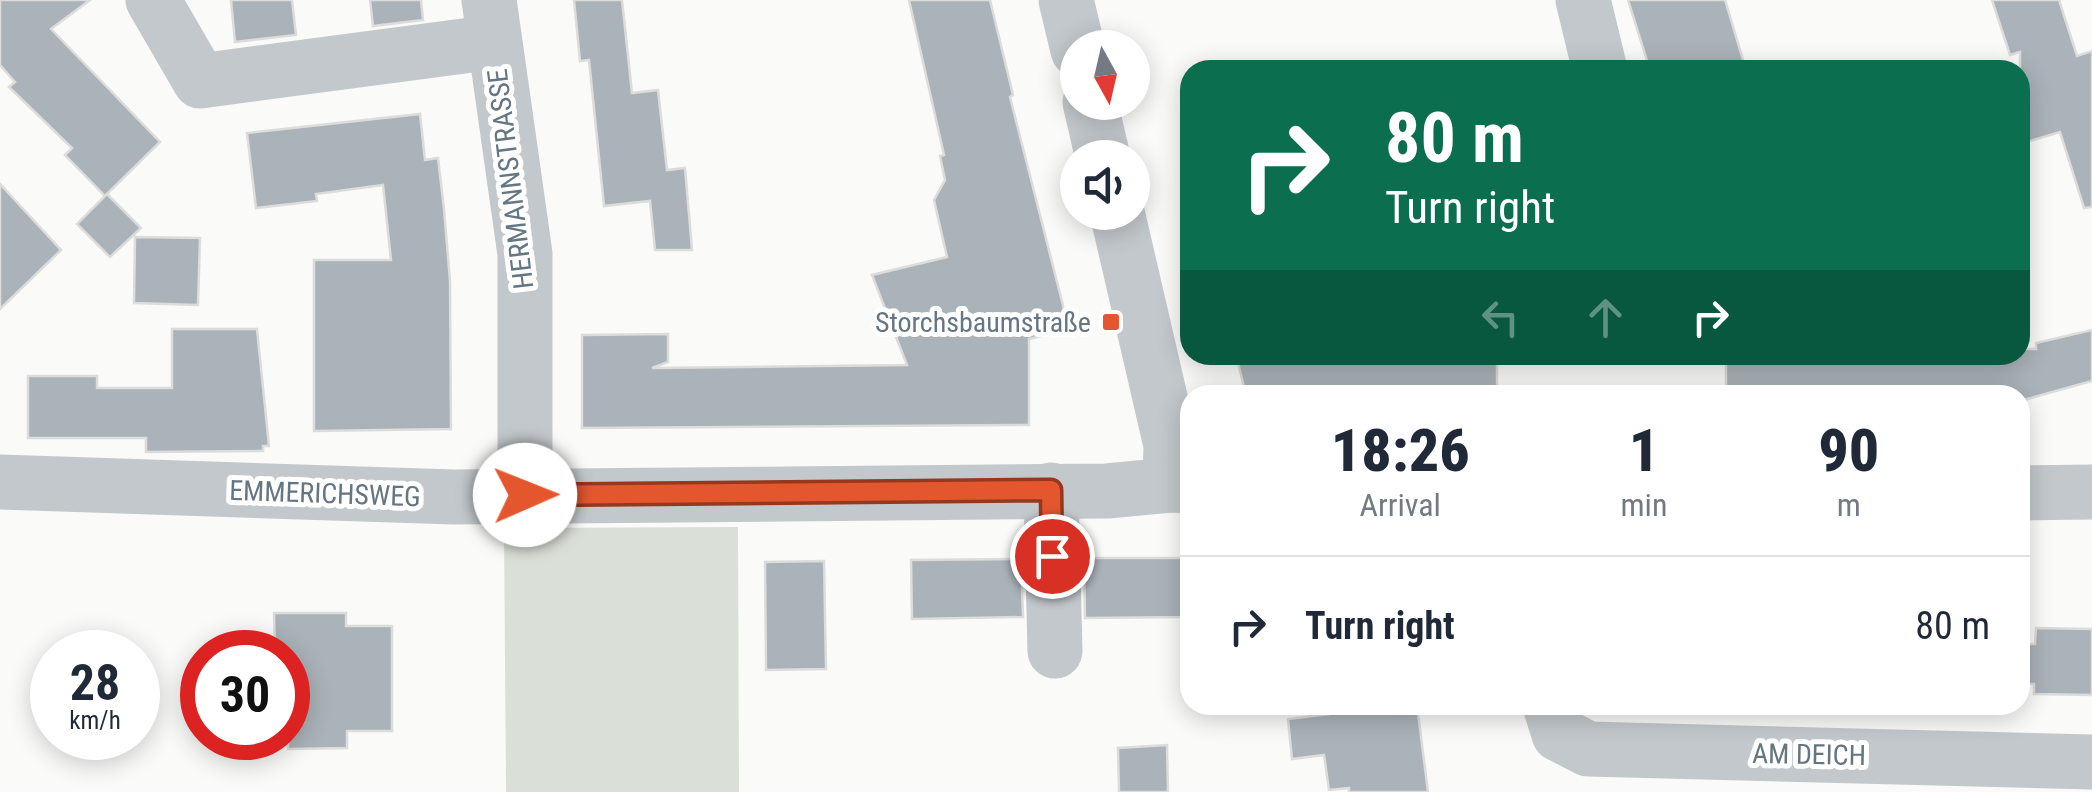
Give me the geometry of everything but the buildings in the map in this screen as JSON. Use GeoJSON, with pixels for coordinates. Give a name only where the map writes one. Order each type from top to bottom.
{"type":"FeatureCollection","features":[{"type":"Feature","properties":{"kind":"street","name":"HERMANNSTRASSE"},"geometry":{"type":"LineString","coordinates":[[152,0],[200,81],[491,21],[525,254],[525,495]]}},
{"type":"Feature","properties":{"kind":"street"},"geometry":{"type":"LineString","coordinates":[[1066,0],[1073,30]]}},
{"type":"Feature","properties":{"kind":"street"},"geometry":{"type":"LineString","coordinates":[[1583,0],[1598,60]]}},
{"type":"Feature","properties":{"kind":"street"},"geometry":{"type":"LineString","coordinates":[[1121,230],[1180,485]]}},
{"type":"Feature","properties":{"kind":"street","name":"EMMERICHSWEG"},"geometry":{"type":"LineString","coordinates":[[0,482],[454,497],[1107,491],[1180,485]]}},
{"type":"Feature","properties":{"kind":"street"},"geometry":{"type":"LineString","coordinates":[[1051,490],[1055,651]]}},
{"type":"Feature","properties":{"kind":"street"},"geometry":{"type":"LineString","coordinates":[[2030,493],[2092,492]]}},
{"type":"Feature","properties":{"kind":"street","name":"AM DEICH"},"geometry":{"type":"LineString","coordinates":[[1553,715],[1560,734],[1588,749],[2092,762]]}},
{"type":"Feature","properties":{"kind":"shaded area"},"geometry":{"type":"Polygon","coordinates":[[[738,527],[739,792],[506,792],[504,528],[738,527]]]}},
{"type":"Feature","properties":{"kind":"place","name":"Storchsbaumstraße"},"geometry":{"type":"Point","coordinates":[1111,322]}},
{"type":"Feature","properties":{"kind":"route"},"geometry":{"type":"LineString","coordinates":[[525,495],[1051,490],[1052,556]]}}]}
